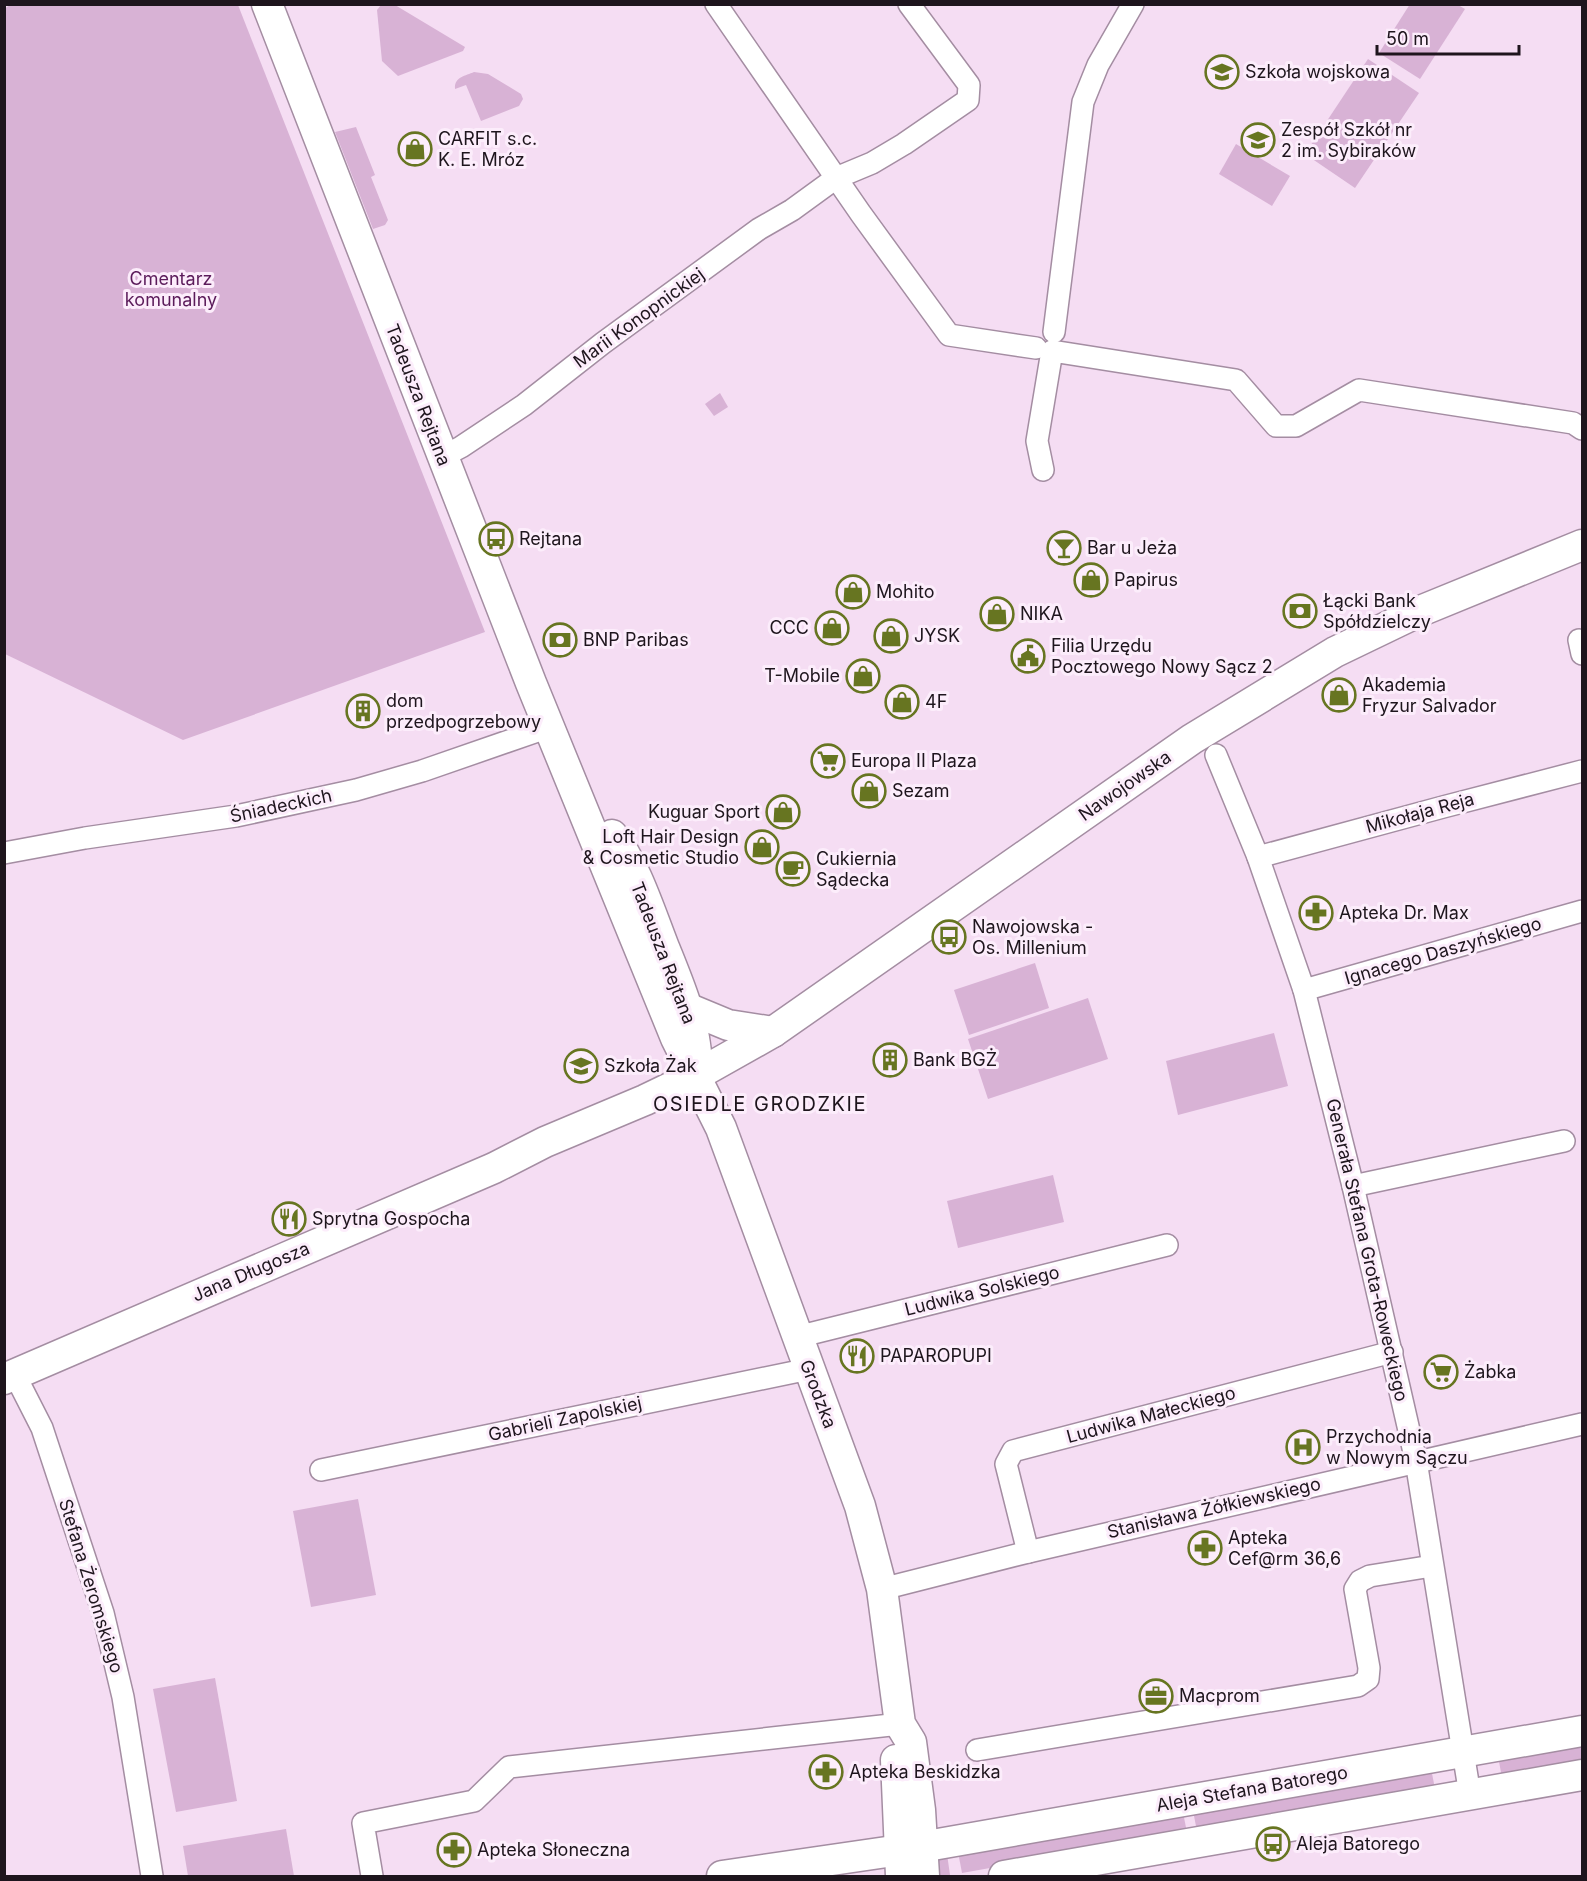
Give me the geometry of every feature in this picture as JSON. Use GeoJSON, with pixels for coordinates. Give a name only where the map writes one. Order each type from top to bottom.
{"type":"FeatureCollection","features":[{"type":"Feature","properties":{"kind":"street","name":"Tadeusza Rejtana"},"geometry":{"type":"LineString","coordinates":[[267,4],[549,727],[676,1038],[695,1076]]}},
{"type":"Feature","properties":{"kind":"street"},"geometry":{"type":"LineString","coordinates":[[716,4],[836,178],[949,335],[1036,348]]}},
{"type":"Feature","properties":{"kind":"street","name":"Marii Konopnickiej"},"geometry":{"type":"LineString","coordinates":[[442,457],[524,405],[603,343],[759,229],[792,210],[836,178],[872,163],[968,100],[969,85],[909,4]]}},
{"type":"Feature","properties":{"kind":"street"},"geometry":{"type":"LineString","coordinates":[[1054,332],[1083,102],[1098,65],[1133,4]]}},
{"type":"Feature","properties":{"kind":"street"},"geometry":{"type":"LineString","coordinates":[[1043,470],[1037,441],[1052,351],[1236,380],[1276,426],[1296,426],[1359,390],[1573,423],[1582,429]]}},
{"type":"Feature","properties":{"kind":"street","name":"Nawojowska"},"geometry":{"type":"LineString","coordinates":[[695,1076],[773,1032],[1192,739],[1335,652],[1418,612],[1582,545]]}},
{"type":"Feature","properties":{"kind":"street","name":"Śniadeckich"},"geometry":{"type":"LineString","coordinates":[[4,853],[85,838],[236,816],[356,790],[422,771],[549,727]]}},
{"type":"Feature","properties":{"kind":"street","name":"Generała Stefana Grota-Roweckiego"},"geometry":{"type":"LineString","coordinates":[[1216,755],[1258,857],[1304,990],[1353,1186],[1416,1461],[1470,1795]]}},
{"type":"Feature","properties":{"kind":"street","name":"Mikołaja Reja"},"geometry":{"type":"LineString","coordinates":[[1258,857],[1582,771]]}},
{"type":"Feature","properties":{"kind":"street","name":"Tadeusza Rejtana"},"geometry":{"type":"LineString","coordinates":[[573,785],[618,844],[647,903],[687,1008],[693,1031],[695,1076]]}},
{"type":"Feature","properties":{"kind":"street","name":"Ignacego Daszyńskiego"},"geometry":{"type":"LineString","coordinates":[[1304,990],[1582,911]]}},
{"type":"Feature","properties":{"kind":"street"},"geometry":{"type":"LineString","coordinates":[[687,1008],[728,1025],[773,1032]]}},
{"type":"Feature","properties":{"kind":"street","name":"Grodzka"},"geometry":{"type":"LineString","coordinates":[[695,1076],[721,1128],[860,1506],[882,1589],[900,1724],[911,1742],[920,1810],[908,1858],[924,1876]]}},
{"type":"Feature","properties":{"kind":"street","name":"Jana Długosza"},"geometry":{"type":"LineString","coordinates":[[10,1377],[494,1168],[545,1142],[645,1100],[695,1076]]}},
{"type":"Feature","properties":{"kind":"street"},"geometry":{"type":"LineString","coordinates":[[1353,1186],[1564,1141]]}},
{"type":"Feature","properties":{"kind":"street","name":"Ludwika Solskiego"},"geometry":{"type":"LineString","coordinates":[[797,1337],[1167,1245]]}},
{"type":"Feature","properties":{"kind":"street","name":"Ludwika Małeckiego"},"geometry":{"type":"LineString","coordinates":[[1028,1552],[1006,1464],[1013,1451],[1392,1352]]}},
{"type":"Feature","properties":{"kind":"street","name":"Gabrieli Zapolskiej"},"geometry":{"type":"LineString","coordinates":[[321,1470],[809,1369]]}},
{"type":"Feature","properties":{"kind":"street","name":"Stefana Żeromskiego"},"geometry":{"type":"LineString","coordinates":[[10,1377],[42,1428],[103,1613],[123,1696],[153,1876]]}},
{"type":"Feature","properties":{"kind":"street","name":"Stanisława Żółkiewskiego"},"geometry":{"type":"LineString","coordinates":[[882,1589],[1028,1552],[1582,1424]]}},
{"type":"Feature","properties":{"kind":"street"},"geometry":{"type":"LineString","coordinates":[[977,1750],[1358,1686],[1368,1679],[1369,1668],[1355,1589],[1360,1581],[1371,1576],[1432,1566]]}},
{"type":"Feature","properties":{"kind":"street"},"geometry":{"type":"LineString","coordinates":[[372,1876],[363,1823],[474,1801],[509,1767],[900,1724]]}},
{"type":"Feature","properties":{"kind":"street","name":"Aleja Stefana Batorego"},"geometry":{"type":"LineString","coordinates":[[722,1876],[908,1858],[1582,1731]]}},
{"type":"Feature","properties":{"kind":"street"},"geometry":{"type":"LineString","coordinates":[[1004,1876],[1582,1775]]}},
{"type":"Feature","properties":{"kind":"green space"},"geometry":{"type":"Polygon","coordinates":[[[1410,4],[1458,5],[1465,9],[1420,79],[1379,53],[1410,4]]]}},
{"type":"Feature","properties":{"kind":"green space","name":"Cmentarz komunalny"},"geometry":{"type":"Polygon","coordinates":[[[10,5],[238,5],[485,632],[183,740],[5,654],[4,9],[10,5]]]}},
{"type":"Feature","properties":{"kind":"green space"},"geometry":{"type":"Polygon","coordinates":[[[381,5],[395,5],[465,47],[463,51],[398,76],[382,61],[377,10],[381,5]]]}},
{"type":"Feature","properties":{"kind":"green space"},"geometry":{"type":"Polygon","coordinates":[[[1368,59],[1419,93],[1355,188],[1305,154],[1368,59]]]}},
{"type":"Feature","properties":{"kind":"green space"},"geometry":{"type":"Polygon","coordinates":[[[474,72],[488,74],[521,94],[523,99],[519,106],[481,121],[466,85],[455,89],[458,79],[474,72]]]}},
{"type":"Feature","properties":{"kind":"green space"},"geometry":{"type":"Polygon","coordinates":[[[356,127],[375,175],[371,177],[388,220],[385,225],[373,229],[335,132],[356,127]]]}},
{"type":"Feature","properties":{"kind":"green space"},"geometry":{"type":"Polygon","coordinates":[[[1236,144],[1290,176],[1272,206],[1219,174],[1236,144]]]}},
{"type":"Feature","properties":{"kind":"green space"},"geometry":{"type":"Polygon","coordinates":[[[720,393],[728,407],[714,416],[705,404],[720,393]]]}},
{"type":"Feature","properties":{"kind":"green space"},"geometry":{"type":"Polygon","coordinates":[[[1035,963],[1049,1008],[969,1035],[954,990],[1035,963]]]}},
{"type":"Feature","properties":{"kind":"green space"},"geometry":{"type":"Polygon","coordinates":[[[1088,998],[1108,1059],[988,1099],[968,1039],[1088,998]]]}},
{"type":"Feature","properties":{"kind":"green space"},"geometry":{"type":"Polygon","coordinates":[[[1274,1033],[1288,1086],[1178,1115],[1166,1061],[1274,1033]]]}},
{"type":"Feature","properties":{"kind":"green space"},"geometry":{"type":"Polygon","coordinates":[[[1053,1175],[1064,1222],[958,1248],[947,1201],[1053,1175]]]}},
{"type":"Feature","properties":{"kind":"green space"},"geometry":{"type":"Polygon","coordinates":[[[358,1499],[376,1595],[311,1607],[293,1511],[358,1499]]]}},
{"type":"Feature","properties":{"kind":"green space"},"geometry":{"type":"Polygon","coordinates":[[[215,1678],[237,1801],[176,1812],[153,1689],[215,1678]]]}},
{"type":"Feature","properties":{"kind":"green space"},"geometry":{"type":"Polygon","coordinates":[[[1582,1741],[1582,1763],[1502,1778],[1498,1756],[1582,1741]]]}},
{"type":"Feature","properties":{"kind":"green space"},"geometry":{"type":"Polygon","coordinates":[[[1431,1768],[1435,1789],[1197,1831],[1193,1811],[1431,1768]]]}},
{"type":"Feature","properties":{"kind":"green space"},"geometry":{"type":"Polygon","coordinates":[[[1183,1812],[1187,1833],[962,1873],[958,1852],[1183,1812]]]}},
{"type":"Feature","properties":{"kind":"green space"},"geometry":{"type":"Polygon","coordinates":[[[286,1829],[294,1876],[188,1876],[183,1846],[286,1829]]]}},
{"type":"Feature","properties":{"kind":"green space"},"geometry":{"type":"Polygon","coordinates":[[[947,1854],[950,1875],[939,1876],[936,1857],[947,1854]]]}},
{"type":"Feature","properties":{"kind":"place","name":"Szkoła wojskowa"},"geometry":{"type":"Point","coordinates":[1222,72]}},
{"type":"Feature","properties":{"kind":"place","name":"Zespół Szkół nr 2 im. Sybiraków"},"geometry":{"type":"Point","coordinates":[1258,140]}},
{"type":"Feature","properties":{"kind":"place","name":"CARFIT s.c. K. E. Mróz"},"geometry":{"type":"Point","coordinates":[415,149]}},
{"type":"Feature","properties":{"kind":"place","name":"Rejtana"},"geometry":{"type":"Point","coordinates":[496,539]}},
{"type":"Feature","properties":{"kind":"place","name":"Bar u Jeża"},"geometry":{"type":"Point","coordinates":[1064,548]}},
{"type":"Feature","properties":{"kind":"place","name":"Papirus"},"geometry":{"type":"Point","coordinates":[1091,580]}},
{"type":"Feature","properties":{"kind":"place","name":"Mohito"},"geometry":{"type":"Point","coordinates":[853,592]}},
{"type":"Feature","properties":{"kind":"place","name":"Łącki Bank Spółdzielczy"},"geometry":{"type":"Point","coordinates":[1300,611]}},
{"type":"Feature","properties":{"kind":"place","name":"NIKA"},"geometry":{"type":"Point","coordinates":[997,614]}},
{"type":"Feature","properties":{"kind":"place","name":"CCC"},"geometry":{"type":"Point","coordinates":[832,628]}},
{"type":"Feature","properties":{"kind":"place","name":"JYSK"},"geometry":{"type":"Point","coordinates":[891,636]}},
{"type":"Feature","properties":{"kind":"place","name":"BNP Paribas"},"geometry":{"type":"Point","coordinates":[560,640]}},
{"type":"Feature","properties":{"kind":"place","name":"Filia Urzędu Pocztowego Nowy Sącz 2"},"geometry":{"type":"Point","coordinates":[1028,656]}},
{"type":"Feature","properties":{"kind":"place","name":"T-Mobile"},"geometry":{"type":"Point","coordinates":[863,676]}},
{"type":"Feature","properties":{"kind":"place","name":"Akademia Fryzur Salvador"},"geometry":{"type":"Point","coordinates":[1339,695]}},
{"type":"Feature","properties":{"kind":"place","name":"4F"},"geometry":{"type":"Point","coordinates":[902,702]}},
{"type":"Feature","properties":{"kind":"place","name":"dom przedpogrzebowy"},"geometry":{"type":"Point","coordinates":[363,711]}},
{"type":"Feature","properties":{"kind":"place","name":"Europa II Plaza"},"geometry":{"type":"Point","coordinates":[828,761]}},
{"type":"Feature","properties":{"kind":"place","name":"Sezam"},"geometry":{"type":"Point","coordinates":[869,791]}},
{"type":"Feature","properties":{"kind":"place","name":"Kuguar Sport"},"geometry":{"type":"Point","coordinates":[783,812]}},
{"type":"Feature","properties":{"kind":"place","name":"Loft Hair Design & Cosmetic Studio"},"geometry":{"type":"Point","coordinates":[762,847]}},
{"type":"Feature","properties":{"kind":"place","name":"Cukiernia Sądecka"},"geometry":{"type":"Point","coordinates":[793,869]}},
{"type":"Feature","properties":{"kind":"place","name":"Apteka Dr. Max"},"geometry":{"type":"Point","coordinates":[1316,913]}},
{"type":"Feature","properties":{"kind":"place","name":"Nawojowska - Os. Millenium"},"geometry":{"type":"Point","coordinates":[949,937]}},
{"type":"Feature","properties":{"kind":"place","name":"Bank BGŻ"},"geometry":{"type":"Point","coordinates":[890,1060]}},
{"type":"Feature","properties":{"kind":"place","name":"Szkoła Żak"},"geometry":{"type":"Point","coordinates":[581,1066]}},
{"type":"Feature","properties":{"kind":"place","name":"Sprytna Gospocha"},"geometry":{"type":"Point","coordinates":[289,1219]}},
{"type":"Feature","properties":{"kind":"place","name":"PAPAROPUPI"},"geometry":{"type":"Point","coordinates":[857,1356]}},
{"type":"Feature","properties":{"kind":"place","name":"Żabka"},"geometry":{"type":"Point","coordinates":[1441,1372]}},
{"type":"Feature","properties":{"kind":"place","name":"Przychodnia w Nowym Sączu"},"geometry":{"type":"Point","coordinates":[1303,1447]}},
{"type":"Feature","properties":{"kind":"place","name":"Apteka Cef@rm 36,6"},"geometry":{"type":"Point","coordinates":[1205,1548]}},
{"type":"Feature","properties":{"kind":"place","name":"Macprom"},"geometry":{"type":"Point","coordinates":[1156,1696]}},
{"type":"Feature","properties":{"kind":"place","name":"Apteka Beskidzka"},"geometry":{"type":"Point","coordinates":[826,1772]}},
{"type":"Feature","properties":{"kind":"place","name":"Aleja Batorego"},"geometry":{"type":"Point","coordinates":[1273,1844]}},
{"type":"Feature","properties":{"kind":"place","name":"Apteka Słoneczna"},"geometry":{"type":"Point","coordinates":[454,1850]}},
{"type":"Feature","properties":{"kind":"district","name":"OSIEDLE GRODZKIE"},"geometry":{"type":"Point","coordinates":[760,1104]}}]}
